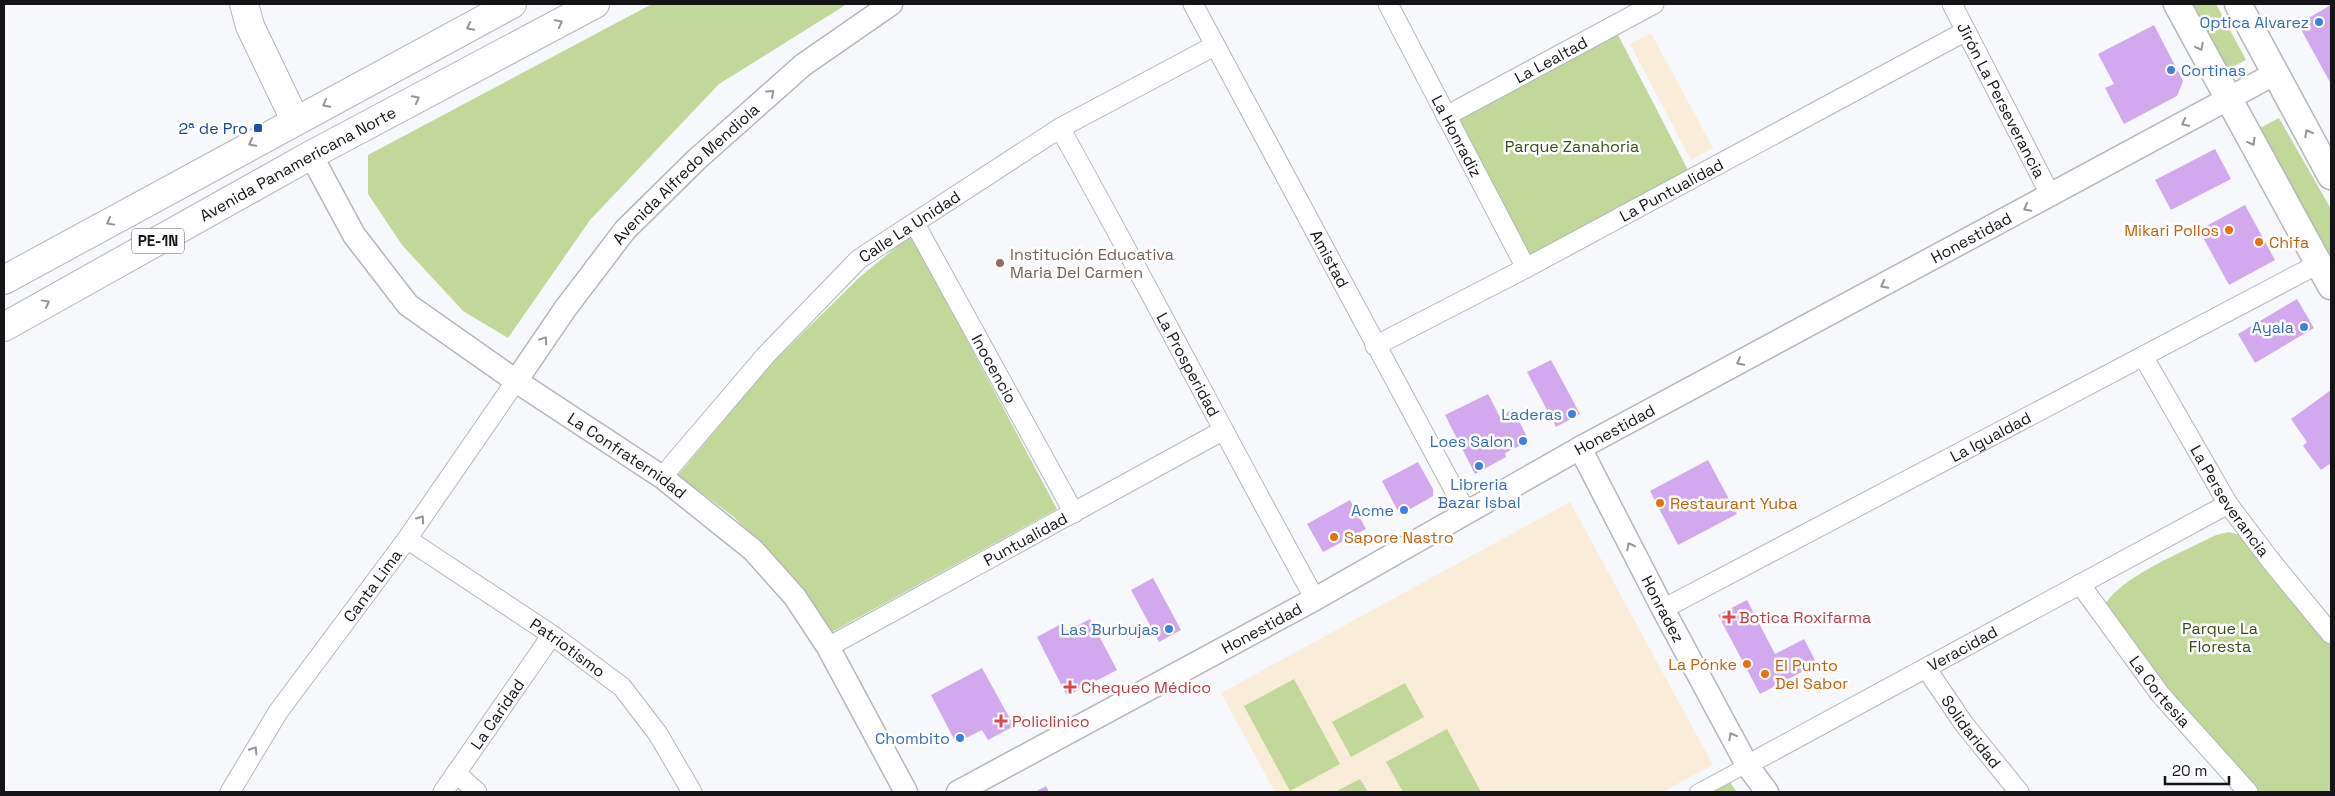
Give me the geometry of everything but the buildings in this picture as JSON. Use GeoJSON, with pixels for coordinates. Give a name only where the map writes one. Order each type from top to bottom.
{"type":"FeatureCollection","features":[{"type":"Feature","properties":{"kind":"highway"},"geometry":{"type":"LineString","coordinates":[[244,4],[250,26],[295,120]]}},
{"type":"Feature","properties":{"kind":"highway","name":"PE-1N"},"geometry":{"type":"LineString","coordinates":[[4,280],[295,120],[512,4]]}},
{"type":"Feature","properties":{"kind":"highway","name":"Avenida Panamericana Norte"},"geometry":{"type":"LineString","coordinates":[[4,327],[311,155],[595,4]]}},
{"type":"Feature","properties":{"kind":"main road"},"geometry":{"type":"LineString","coordinates":[[2177,4],[2331,286]]}},
{"type":"Feature","properties":{"kind":"main road"},"geometry":{"type":"LineString","coordinates":[[2238,4],[2331,176]]}},
{"type":"Feature","properties":{"kind":"street","name":"Avenida Alfredo Mendiola"},"geometry":{"type":"LineString","coordinates":[[516,381],[564,309],[625,230],[696,160],[803,65],[891,4]]}},
{"type":"Feature","properties":{"kind":"street","name":"Amistad"},"geometry":{"type":"LineString","coordinates":[[1193,4],[1466,512]]}},
{"type":"Feature","properties":{"kind":"street","name":"La Honradiz"},"geometry":{"type":"LineString","coordinates":[[1388,4],[1526,268]]}},
{"type":"Feature","properties":{"kind":"street","name":"La Lealtad"},"geometry":{"type":"LineString","coordinates":[[1446,116],[1654,4]]}},
{"type":"Feature","properties":{"kind":"street","name":"Jirón La Perseverancia"},"geometry":{"type":"LineString","coordinates":[[1952,4],[2050,196]]}},
{"type":"Feature","properties":{"kind":"street","name":"La Puntualidad"},"geometry":{"type":"LineString","coordinates":[[1376,346],[1526,268],[1966,31]]}},
{"type":"Feature","properties":{"kind":"street","name":"Calle La Unidad"},"geometry":{"type":"LineString","coordinates":[[662,477],[766,355],[859,259],[1060,128],[1214,46]]}},
{"type":"Feature","properties":{"kind":"street","name":"Honestidad"},"geometry":{"type":"LineString","coordinates":[[958,792],[1316,599],[1580,448],[2276,73]]}},
{"type":"Feature","properties":{"kind":"street","name":"La Prosperidad"},"geometry":{"type":"LineString","coordinates":[[1060,128],[1151,291],[1222,431],[1316,599]]}},
{"type":"Feature","properties":{"kind":"street","name":"La Confraternidad"},"geometry":{"type":"LineString","coordinates":[[311,155],[354,236],[408,305],[516,381],[662,477],[753,550],[795,597],[828,648],[906,792]]}},
{"type":"Feature","properties":{"kind":"street","name":"Inocencio"},"geometry":{"type":"LineString","coordinates":[[915,224],[1074,513]]}},
{"type":"Feature","properties":{"kind":"street","name":"La Igualdad"},"geometry":{"type":"LineString","coordinates":[[1662,609],[2318,264]]}},
{"type":"Feature","properties":{"kind":"street","name":"La Perseverancia"},"geometry":{"type":"LineString","coordinates":[[2143,356],[2228,504],[2271,561],[2331,634]]}},
{"type":"Feature","properties":{"kind":"street","name":"Canta Lima"},"geometry":{"type":"LineString","coordinates":[[230,792],[278,712],[406,539],[516,381]]}},
{"type":"Feature","properties":{"kind":"street","name":"Puntualidad"},"geometry":{"type":"LineString","coordinates":[[828,648],[1222,431]]}},
{"type":"Feature","properties":{"kind":"street","name":"Honradez"},"geometry":{"type":"LineString","coordinates":[[1580,448],[1662,609],[1748,765],[1767,792]]}},
{"type":"Feature","properties":{"kind":"street","name":"Veracidad"},"geometry":{"type":"LineString","coordinates":[[1697,792],[2228,504]]}},
{"type":"Feature","properties":{"kind":"street","name":"Patriotismo"},"geometry":{"type":"LineString","coordinates":[[406,539],[552,635],[622,687],[658,734],[692,792]]}},
{"type":"Feature","properties":{"kind":"street","name":"La Cortesia"},"geometry":{"type":"LineString","coordinates":[[2080,584],[2160,694],[2248,792]]}},
{"type":"Feature","properties":{"kind":"street","name":"La Caridad"},"geometry":{"type":"LineString","coordinates":[[443,792],[552,635]]}},
{"type":"Feature","properties":{"kind":"street","name":"Solidaridad"},"geometry":{"type":"LineString","coordinates":[[1926,668],[1964,724],[2019,792]]}},
{"type":"Feature","properties":{"kind":"street"},"geometry":{"type":"LineString","coordinates":[[456,773],[477,792]]}},
{"type":"Feature","properties":{"kind":"shaded area"},"geometry":{"type":"Polygon","coordinates":[[[1651,33],[1713,148],[1691,160],[1630,44],[1651,33]]]}},
{"type":"Feature","properties":{"kind":"shaded area"},"geometry":{"type":"Polygon","coordinates":[[[1570,502],[1713,765],[1662,792],[1275,792],[1221,693],[1570,502]]]}},
{"type":"Feature","properties":{"kind":"green space"},"geometry":{"type":"Polygon","coordinates":[[[652,4],[847,4],[719,84],[590,220],[508,338],[463,311],[402,245],[368,194],[368,155],[652,4]]]}},
{"type":"Feature","properties":{"kind":"green space"},"geometry":{"type":"Polygon","coordinates":[[[2191,4],[2216,4],[2246,60],[2226,70],[2191,4]]]}},
{"type":"Feature","properties":{"kind":"green space","name":"Parque Zanahoria"},"geometry":{"type":"Polygon","coordinates":[[[1617,33],[1689,172],[1531,257],[1457,119],[1617,33]]]}},
{"type":"Feature","properties":{"kind":"green space"},"geometry":{"type":"Polygon","coordinates":[[[2279,118],[2331,209],[2331,262],[2258,129],[2279,118]]]}},
{"type":"Feature","properties":{"kind":"green space"},"geometry":{"type":"Polygon","coordinates":[[[911,235],[1057,509],[832,632],[780,565],[734,517],[678,475],[770,365],[861,276],[911,235]]]}},
{"type":"Feature","properties":{"kind":"green space","name":"Parque La Floresta"},"geometry":{"type":"Polygon","coordinates":[[[2229,532],[2240,535],[2331,646],[2331,792],[2251,792],[2108,617],[2106,603],[2126,583],[2172,556],[2216,535],[2229,532]]]}},
{"type":"Feature","properties":{"kind":"green space"},"geometry":{"type":"Polygon","coordinates":[[[1294,679],[1340,764],[1290,791],[1244,706],[1294,679]]]}},
{"type":"Feature","properties":{"kind":"green space"},"geometry":{"type":"Polygon","coordinates":[[[1405,683],[1424,717],[1351,757],[1332,722],[1405,683]]]}},
{"type":"Feature","properties":{"kind":"green space"},"geometry":{"type":"Polygon","coordinates":[[[1447,729],[1481,792],[1403,792],[1386,762],[1447,729]]]}},
{"type":"Feature","properties":{"kind":"green space"},"geometry":{"type":"Polygon","coordinates":[[[1724,774],[1737,792],[1693,792],[1724,774]]]}},
{"type":"Feature","properties":{"kind":"green space"},"geometry":{"type":"Polygon","coordinates":[[[1360,779],[1368,792],[1335,792],[1360,779]]]}},
{"type":"Feature","properties":{"kind":"place","name":"Optica Alvarez"},"geometry":{"type":"Point","coordinates":[2319,22]}},
{"type":"Feature","properties":{"kind":"place","name":"Cortinas"},"geometry":{"type":"Point","coordinates":[2171,70]}},
{"type":"Feature","properties":{"kind":"place","name":"2ª de Pro"},"geometry":{"type":"Point","coordinates":[258,128]}},
{"type":"Feature","properties":{"kind":"place","name":"Mikari Pollos"},"geometry":{"type":"Point","coordinates":[2229,230]}},
{"type":"Feature","properties":{"kind":"place","name":"Chifa"},"geometry":{"type":"Point","coordinates":[2259,242]}},
{"type":"Feature","properties":{"kind":"place","name":"Institución Educativa Maria Del Carmen"},"geometry":{"type":"Point","coordinates":[1000,263]}},
{"type":"Feature","properties":{"kind":"place","name":"Ayala"},"geometry":{"type":"Point","coordinates":[2304,327]}},
{"type":"Feature","properties":{"kind":"place","name":"Laderas"},"geometry":{"type":"Point","coordinates":[1572,414]}},
{"type":"Feature","properties":{"kind":"place","name":"Loes Salon"},"geometry":{"type":"Point","coordinates":[1523,441]}},
{"type":"Feature","properties":{"kind":"place","name":"Libreria Bazar Isbal"},"geometry":{"type":"Point","coordinates":[1479,466]}},
{"type":"Feature","properties":{"kind":"place","name":"Restaurant Yuba"},"geometry":{"type":"Point","coordinates":[1660,503]}},
{"type":"Feature","properties":{"kind":"place","name":"Acme"},"geometry":{"type":"Point","coordinates":[1404,510]}},
{"type":"Feature","properties":{"kind":"place","name":"Sapore Nastro"},"geometry":{"type":"Point","coordinates":[1334,537]}},
{"type":"Feature","properties":{"kind":"place","name":"Botica Roxifarma"},"geometry":{"type":"Point","coordinates":[1729,617]}},
{"type":"Feature","properties":{"kind":"place","name":"Las Burbujas"},"geometry":{"type":"Point","coordinates":[1169,629]}},
{"type":"Feature","properties":{"kind":"place","name":"La Pónke"},"geometry":{"type":"Point","coordinates":[1747,664]}},
{"type":"Feature","properties":{"kind":"place","name":"El Punto Del Sabor"},"geometry":{"type":"Point","coordinates":[1765,674]}},
{"type":"Feature","properties":{"kind":"place","name":"Chequeo Médico"},"geometry":{"type":"Point","coordinates":[1070,687]}},
{"type":"Feature","properties":{"kind":"place","name":"Policlinico"},"geometry":{"type":"Point","coordinates":[1001,721]}},
{"type":"Feature","properties":{"kind":"place","name":"Chombito"},"geometry":{"type":"Point","coordinates":[960,738]}}]}
